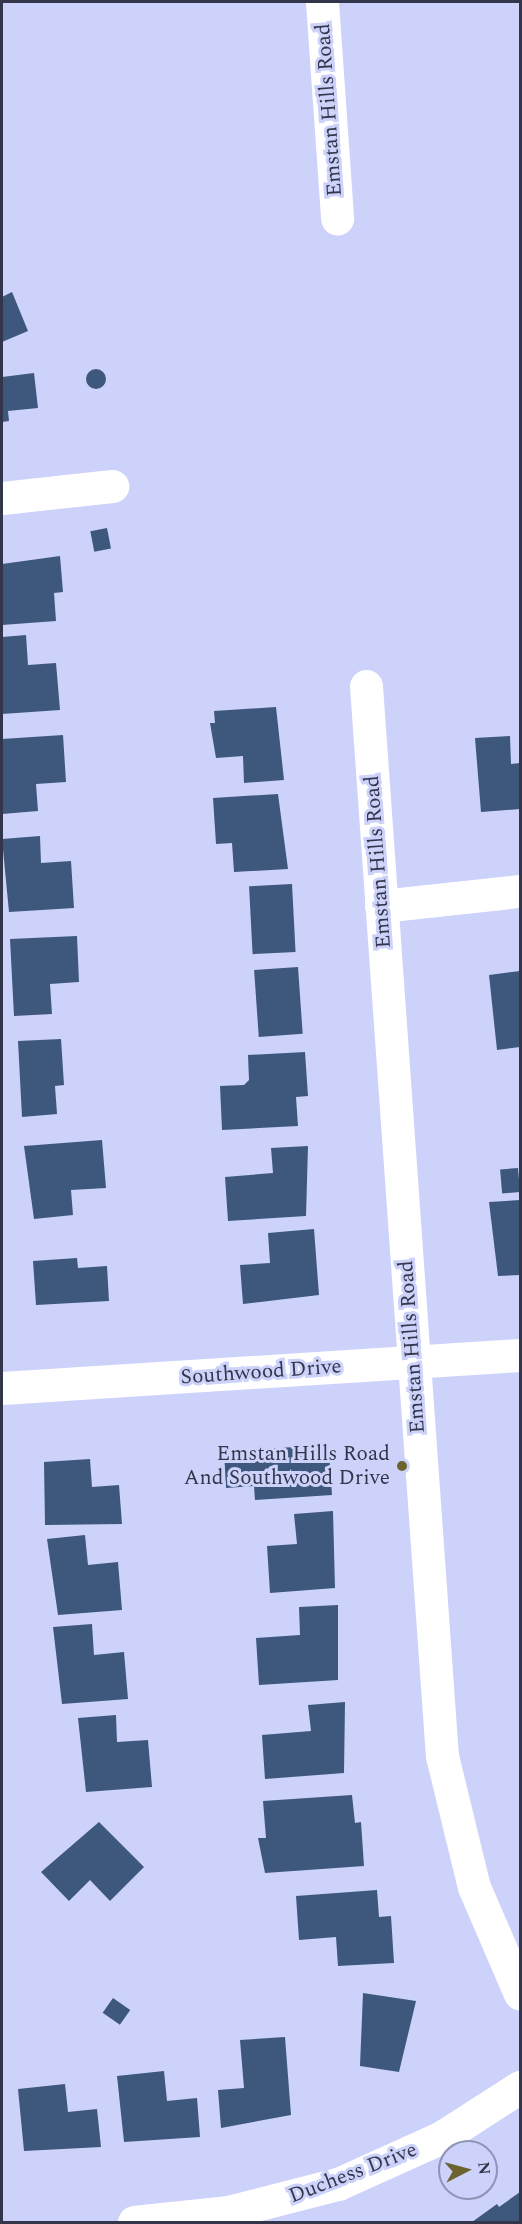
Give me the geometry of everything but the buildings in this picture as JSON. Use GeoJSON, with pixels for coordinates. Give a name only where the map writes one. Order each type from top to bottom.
{"type":"FeatureCollection","features":[{"type":"Feature","properties":{"kind":"street","name":"Emstan Hills Road"},"geometry":{"type":"LineString","coordinates":[[322,2],[337,218]]}},
{"type":"Feature","properties":{"kind":"street"},"geometry":{"type":"LineString","coordinates":[[2,498],[112,486]]}},
{"type":"Feature","properties":{"kind":"street","name":"Emstan Hills Road"},"geometry":{"type":"LineString","coordinates":[[366,686],[412,1362],[442,1756],[474,1887],[520,1994]]}},
{"type":"Feature","properties":{"kind":"street"},"geometry":{"type":"LineString","coordinates":[[381,906],[520,891]]}},
{"type":"Feature","properties":{"kind":"street","name":"Southwood Drive"},"geometry":{"type":"LineString","coordinates":[[2,1388],[520,1355]]}},
{"type":"Feature","properties":{"kind":"street","name":"Duchess Drive"},"geometry":{"type":"LineString","coordinates":[[134,2223],[228,2212],[338,2184],[442,2137],[520,2086]]}},
{"type":"Feature","properties":{"kind":"place","name":"Emstan Hills Road And Southwood Drive"},"geometry":{"type":"Point","coordinates":[402,1466]}}]}
